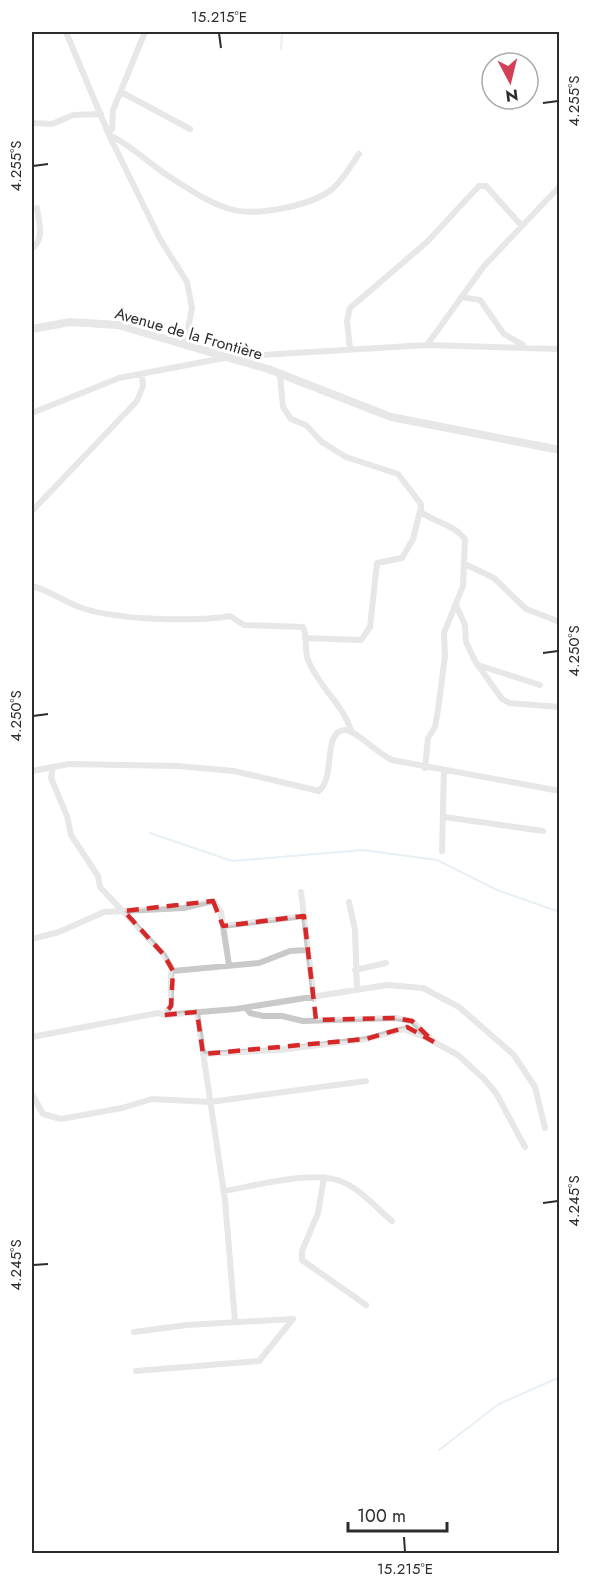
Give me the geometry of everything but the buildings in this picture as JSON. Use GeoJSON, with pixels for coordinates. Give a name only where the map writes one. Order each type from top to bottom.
{"type":"FeatureCollection","features":[{"type":"Feature","properties":{"kind":"street"},"geometry":{"type":"LineString","coordinates":[[66,32],[109,134],[160,239],[187,282],[192,308],[185,344]]}},
{"type":"Feature","properties":{"kind":"street"},"geometry":{"type":"LineString","coordinates":[[109,134],[112,129],[113,110],[145,32]]}},
{"type":"Feature","properties":{"kind":"street"},"geometry":{"type":"LineString","coordinates":[[121,92],[190,129]]}},
{"type":"Feature","properties":{"kind":"street"},"geometry":{"type":"LineString","coordinates":[[32,123],[52,124],[73,115],[101,114]]}},
{"type":"Feature","properties":{"kind":"street"},"geometry":{"type":"LineString","coordinates":[[109,134],[171,179],[203,197],[230,209],[248,212],[286,207],[319,196],[334,187],[359,154]]}},
{"type":"Feature","properties":{"kind":"street"},"geometry":{"type":"LineString","coordinates":[[350,349],[347,321],[350,308],[427,242],[479,186],[486,186],[496,194],[522,226]]}},
{"type":"Feature","properties":{"kind":"street"},"geometry":{"type":"LineString","coordinates":[[427,345],[490,259],[560,186]]}},
{"type":"Feature","properties":{"kind":"street"},"geometry":{"type":"LineString","coordinates":[[32,249],[39,243],[41,234],[37,208]]}},
{"type":"Feature","properties":{"kind":"street"},"geometry":{"type":"LineString","coordinates":[[461,297],[480,300],[504,334],[524,346]]}},
{"type":"Feature","properties":{"kind":"street","name":"Avenue de la Frontière"},"geometry":{"type":"LineString","coordinates":[[32,329],[70,322],[93,322],[118,326],[268,369],[391,417],[560,450]]}},
{"type":"Feature","properties":{"kind":"street"},"geometry":{"type":"LineString","coordinates":[[32,413],[101,384],[229,357],[427,345],[524,346],[560,349]]}},
{"type":"Feature","properties":{"kind":"street"},"geometry":{"type":"LineString","coordinates":[[32,511],[137,401],[143,386],[142,374]]}},
{"type":"Feature","properties":{"kind":"street"},"geometry":{"type":"LineString","coordinates":[[280,374],[283,407],[291,419],[306,425],[322,442],[346,457],[399,474],[421,504],[412,539],[402,558],[377,563],[369,627],[361,640],[305,638]]}},
{"type":"Feature","properties":{"kind":"street"},"geometry":{"type":"LineString","coordinates":[[420,511],[435,521],[448,525],[465,539],[463,586],[444,633],[445,656],[438,710],[435,727],[428,738],[425,768]]}},
{"type":"Feature","properties":{"kind":"street"},"geometry":{"type":"LineString","coordinates":[[465,564],[494,578],[526,609],[560,622]]}},
{"type":"Feature","properties":{"kind":"street"},"geometry":{"type":"LineString","coordinates":[[32,586],[45,589],[89,610],[181,619],[214,620],[230,616],[249,626],[301,626],[305,629],[308,660],[314,672],[345,714],[351,730],[380,754],[425,768],[560,791]]}},
{"type":"Feature","properties":{"kind":"street"},"geometry":{"type":"LineString","coordinates":[[456,605],[465,625],[466,642],[478,666],[505,702],[560,707]]}},
{"type":"Feature","properties":{"kind":"street"},"geometry":{"type":"LineString","coordinates":[[478,666],[540,685]]}},
{"type":"Feature","properties":{"kind":"street"},"geometry":{"type":"LineString","coordinates":[[32,771],[69,764],[187,766],[234,771],[319,790],[328,779],[332,739],[340,730],[351,730]]}},
{"type":"Feature","properties":{"kind":"street"},"geometry":{"type":"LineString","coordinates":[[53,766],[51,778],[67,816],[70,835],[98,876],[100,887],[164,955],[173,971],[171,974],[171,1005],[164,1014]]}},
{"type":"Feature","properties":{"kind":"street"},"geometry":{"type":"LineString","coordinates":[[442,851],[444,770]]}},
{"type":"Feature","properties":{"kind":"street"},"geometry":{"type":"LineString","coordinates":[[444,818],[543,831]]}},
{"type":"Feature","properties":{"kind":"street"},"geometry":{"type":"LineString","coordinates":[[301,892],[314,999]]}},
{"type":"Feature","properties":{"kind":"street"},"geometry":{"type":"LineString","coordinates":[[32,939],[59,932],[104,912],[184,908],[213,901],[221,912],[229,965]]}},
{"type":"Feature","properties":{"kind":"street"},"geometry":{"type":"LineString","coordinates":[[349,902],[356,930],[354,970],[357,990]]}},
{"type":"Feature","properties":{"kind":"street"},"geometry":{"type":"LineString","coordinates":[[223,926],[304,916]]}},
{"type":"Feature","properties":{"kind":"street"},"geometry":{"type":"LineString","coordinates":[[173,971],[259,963],[290,951],[307,951]]}},
{"type":"Feature","properties":{"kind":"street"},"geometry":{"type":"LineString","coordinates":[[354,970],[386,963]]}},
{"type":"Feature","properties":{"kind":"street"},"geometry":{"type":"LineString","coordinates":[[32,1037],[158,1012],[164,1014],[246,1008],[314,999],[387,985],[408,985],[436,993],[459,1007],[501,1042],[530,1077],[545,1128]]}},
{"type":"Feature","properties":{"kind":"street"},"geometry":{"type":"LineString","coordinates":[[246,1008],[250,1013],[263,1016],[303,1021],[396,1017],[412,1021],[434,1042]]}},
{"type":"Feature","properties":{"kind":"street"},"geometry":{"type":"LineString","coordinates":[[197,1012],[224,1191],[235,1321]]}},
{"type":"Feature","properties":{"kind":"street"},"geometry":{"type":"LineString","coordinates":[[203,1054],[280,1050],[366,1039],[404,1029],[458,1055],[484,1079],[496,1093],[525,1147]]}},
{"type":"Feature","properties":{"kind":"street"},"geometry":{"type":"LineString","coordinates":[[32,1094],[43,1114],[61,1119],[122,1108],[152,1099],[210,1102],[366,1081]]}},
{"type":"Feature","properties":{"kind":"street"},"geometry":{"type":"LineString","coordinates":[[224,1191],[324,1177],[341,1181],[355,1190],[392,1221]]}},
{"type":"Feature","properties":{"kind":"street"},"geometry":{"type":"LineString","coordinates":[[324,1177],[318,1213],[302,1251],[302,1260],[366,1305]]}},
{"type":"Feature","properties":{"kind":"street"},"geometry":{"type":"LineString","coordinates":[[134,1332],[235,1321],[292,1318],[294,1321],[259,1361],[136,1371]]}},
{"type":"Feature","properties":{"kind":"highlighted area"},"geometry":{"type":"Polygon","coordinates":[[[213,901],[223,926],[304,916],[316,1020],[396,1018],[412,1021],[434,1042],[407,1027],[366,1039],[203,1054],[197,1012],[164,1015],[171,1006],[173,971],[164,955],[124,911],[213,901]]]}},
{"type":"Feature","properties":{"kind":"waterway"},"geometry":{"type":"LineString","coordinates":[[281,49],[282,32]]}},
{"type":"Feature","properties":{"kind":"waterway"},"geometry":{"type":"LineString","coordinates":[[150,833],[232,861],[363,850],[437,860],[497,890],[560,912]]}},
{"type":"Feature","properties":{"kind":"waterway"},"geometry":{"type":"LineString","coordinates":[[439,1450],[499,1404],[560,1377]]}}]}
